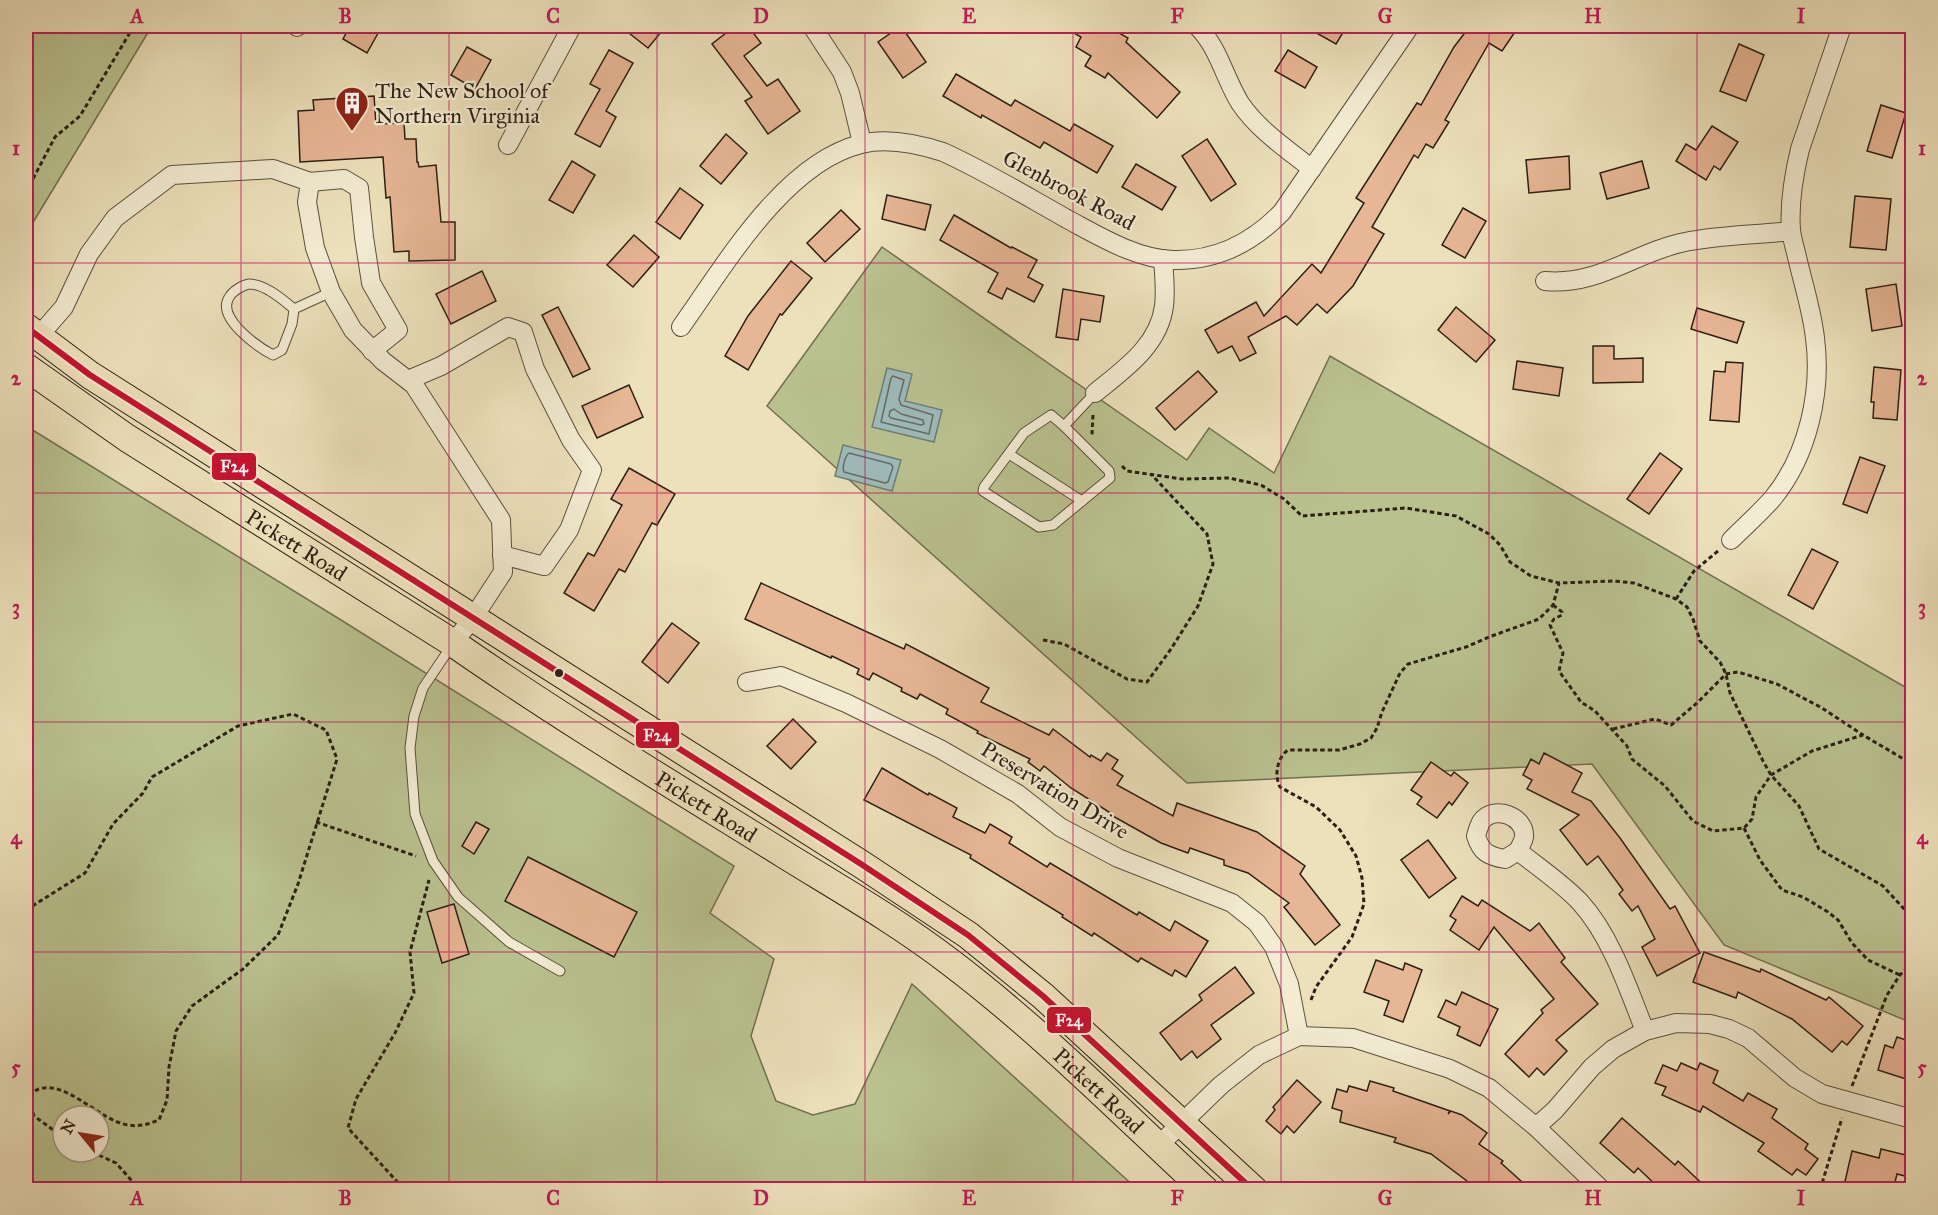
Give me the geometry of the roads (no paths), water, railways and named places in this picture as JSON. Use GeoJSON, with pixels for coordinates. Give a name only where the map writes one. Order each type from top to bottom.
{"type":"FeatureCollection","features":[{"type":"Feature","properties":{"kind":"main road","name":"Pickett Road"},"geometry":{"type":"LineString","coordinates":[[32,332],[90,375],[861,864],[968,935],[1044,996],[1254,1190]]}},
{"type":"Feature","properties":{"kind":"main road","name":"Pickett Road"},"geometry":{"type":"LineString","coordinates":[[26,367],[127,438],[453,643],[653,773],[892,921],[949,961],[1045,1041],[1205,1190]]}},
{"type":"Feature","properties":{"kind":"street"},"geometry":{"type":"LineString","coordinates":[[508,145],[572,26]]}},
{"type":"Feature","properties":{"kind":"street"},"geometry":{"type":"LineString","coordinates":[[812,26],[842,72],[850,93],[862,143]]}},
{"type":"Feature","properties":{"kind":"street"},"geometry":{"type":"LineString","coordinates":[[1197,26],[1213,46],[1234,91],[1248,114],[1265,131],[1312,169]]}},
{"type":"Feature","properties":{"kind":"street","name":"Glenbrook Road"},"geometry":{"type":"LineString","coordinates":[[681,327],[749,232],[794,182],[829,157],[862,143],[919,144],[943,152],[1111,242],[1140,254],[1163,259],[1197,258],[1224,252],[1250,240],[1282,212],[1410,26]]}},
{"type":"Feature","properties":{"kind":"street"},"geometry":{"type":"LineString","coordinates":[[1731,540],[1756,517],[1782,485],[1801,447],[1812,409],[1816,372],[1815,337],[1791,231],[1794,186],[1800,149],[1842,26]]}},
{"type":"Feature","properties":{"kind":"street"},"geometry":{"type":"LineString","coordinates":[[32,332],[64,307],[89,254],[115,218],[172,175],[273,169],[309,182],[344,179],[359,188],[371,283],[398,330],[372,351]]}},
{"type":"Feature","properties":{"kind":"street"},"geometry":{"type":"LineString","coordinates":[[309,182],[307,202],[315,248],[331,291],[353,330],[382,361],[414,385],[501,520],[503,572],[453,643]]}},
{"type":"Feature","properties":{"kind":"street"},"geometry":{"type":"LineString","coordinates":[[1545,280],[1574,281],[1596,276],[1652,251],[1684,242],[1791,231]]}},
{"type":"Feature","properties":{"kind":"street"},"geometry":{"type":"LineString","coordinates":[[1095,393],[1126,368],[1148,346],[1157,331],[1164,305],[1163,259]]}},
{"type":"Feature","properties":{"kind":"street"},"geometry":{"type":"LineString","coordinates":[[408,380],[441,366],[508,327],[523,332],[535,369],[571,440],[592,470],[569,530],[544,566],[502,555]]}},
{"type":"Feature","properties":{"kind":"street","name":"Preservation Drive"},"geometry":{"type":"LineString","coordinates":[[747,682],[781,676],[846,704],[940,749],[1018,794],[1060,827],[1118,858],[1232,903],[1257,923],[1274,947],[1289,984],[1299,1036]]}},
{"type":"Feature","properties":{"kind":"street"},"geometry":{"type":"LineString","coordinates":[[1518,851],[1580,902],[1586,910],[1603,935],[1645,1031]]}},
{"type":"Feature","properties":{"kind":"street"},"geometry":{"type":"LineString","coordinates":[[1536,1126],[1555,1110],[1592,1067],[1613,1049],[1645,1031],[1676,1023],[1710,1024],[1730,1029],[1748,1038],[1795,1078],[1822,1094],[1912,1119]]}},
{"type":"Feature","properties":{"kind":"street"},"geometry":{"type":"LineString","coordinates":[[1158,1146],[1221,1085],[1259,1055],[1299,1036],[1353,1038],[1450,1069],[1489,1088],[1536,1126],[1602,1190]]}},
{"type":"Feature","properties":{"kind":"lane"},"geometry":{"type":"LineString","coordinates":[[249,284],[264,288],[294,309],[292,324],[282,350],[273,355],[261,349],[240,332],[232,320],[227,300],[233,292],[249,284]]}},
{"type":"Feature","properties":{"kind":"lane"},"geometry":{"type":"LineString","coordinates":[[294,309],[331,291]]}},
{"type":"Feature","properties":{"kind":"lane"},"geometry":{"type":"LineString","coordinates":[[1064,426],[1095,393]]}},
{"type":"Feature","properties":{"kind":"lane"},"geometry":{"type":"LineString","coordinates":[[1051,415],[1064,426],[1110,471],[1110,478],[1053,525],[1039,527],[983,491],[1024,433],[1051,415]]}},
{"type":"Feature","properties":{"kind":"lane"},"geometry":{"type":"LineString","coordinates":[[1009,454],[1082,501]]}},
{"type":"Feature","properties":{"kind":"lane"},"geometry":{"type":"LineString","coordinates":[[453,643],[423,688],[414,716],[410,748],[416,814],[433,861],[458,897],[509,942],[560,971]]}},
{"type":"Feature","properties":{"kind":"water"},"geometry":{"type":"Polygon","coordinates":[[[887,368],[912,374],[905,401],[942,410],[934,442],[872,427],[887,368]]]}},
{"type":"Feature","properties":{"kind":"water"},"geometry":{"type":"Polygon","coordinates":[[[843,445],[901,460],[892,491],[835,476],[843,445]]]}},
{"type":"Feature","properties":{"kind":"place","name":"The New School of Northern Virginia"},"geometry":{"type":"Point","coordinates":[352,132]}}]}
